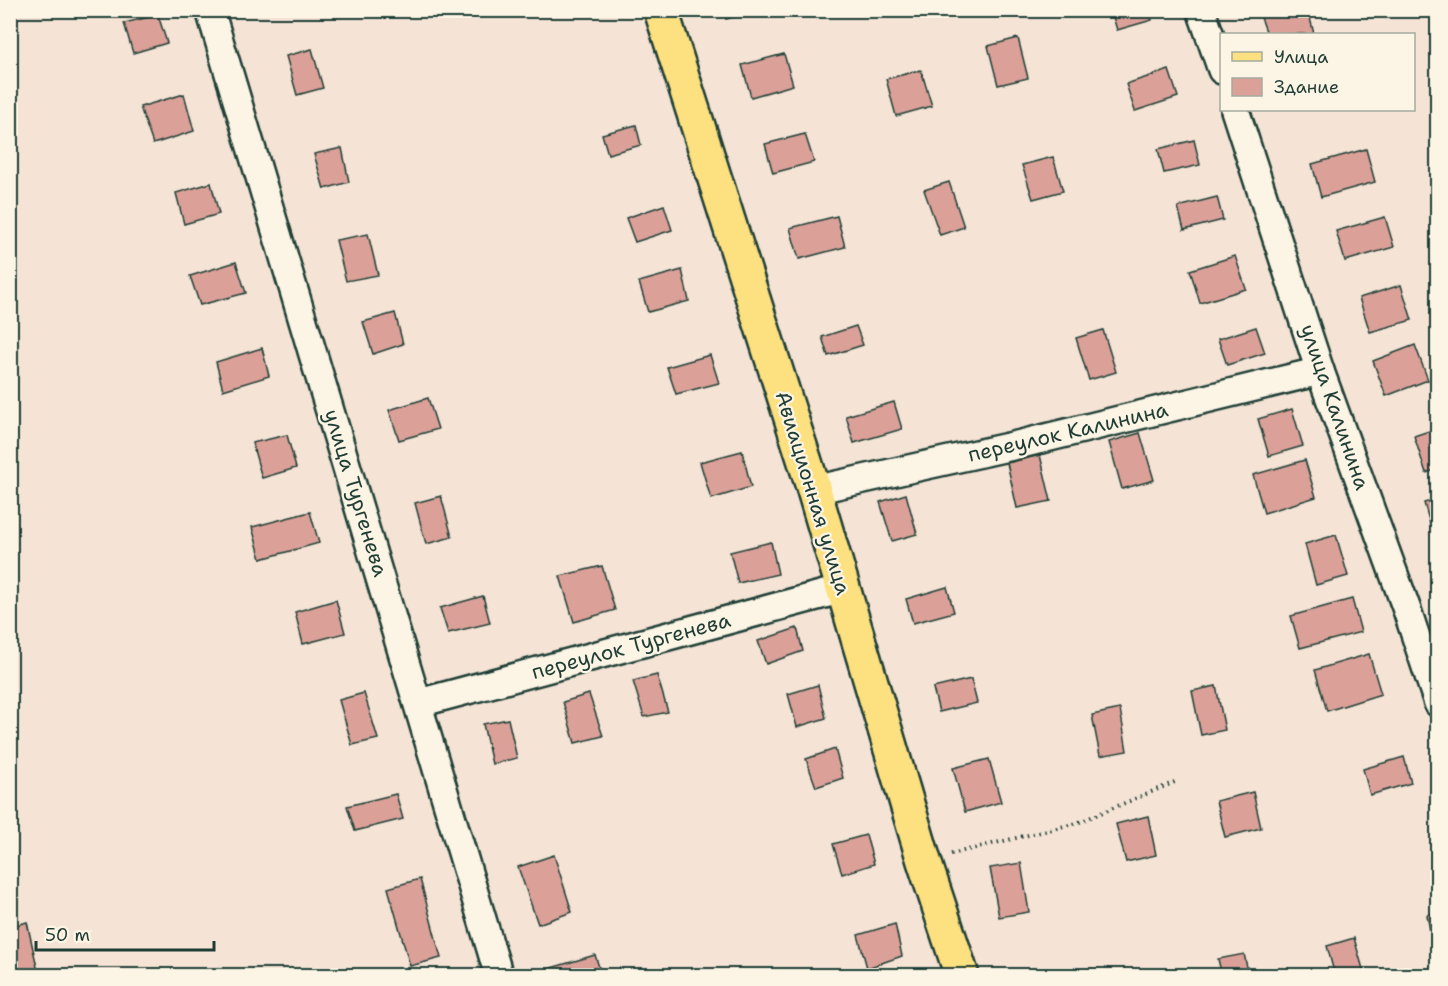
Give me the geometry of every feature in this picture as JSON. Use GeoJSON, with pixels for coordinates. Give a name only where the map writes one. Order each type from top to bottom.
{"type":"FeatureCollection","features":[{"type":"Feature","properties":{"kind":"main road","name":"Авиационная улица"},"geometry":{"type":"LineString","coordinates":[[661,10],[814,490],[924,861],[962,975]]}},
{"type":"Feature","properties":{"kind":"street","name":"улица Тургенева"},"geometry":{"type":"LineString","coordinates":[[210,10],[500,975]]}},
{"type":"Feature","properties":{"kind":"street"},"geometry":{"type":"LineString","coordinates":[[1201,10],[1220,67]]}},
{"type":"Feature","properties":{"kind":"street","name":"улица Калинина"},"geometry":{"type":"LineString","coordinates":[[1235,111],[1320,371],[1407,610],[1437,703]]}},
{"type":"Feature","properties":{"kind":"street","name":"переулок Калинина"},"geometry":{"type":"LineString","coordinates":[[814,490],[1017,445],[1320,371]]}},
{"type":"Feature","properties":{"kind":"street","name":"переулок Тургенева"},"geometry":{"type":"LineString","coordinates":[[419,702],[843,589]]}},
{"type":"Feature","properties":{"kind":"path"},"geometry":{"type":"LineString","coordinates":[[924,861],[1077,823],[1175,783]]}},
{"type":"Feature","properties":{"kind":"building"},"geometry":{"type":"Polygon","coordinates":[[[723,10],[757,10],[726,19],[723,10]]]}},
{"type":"Feature","properties":{"kind":"building"},"geometry":{"type":"Polygon","coordinates":[[[1111,10],[1150,10],[1152,20],[1117,30],[1111,10]]]}},
{"type":"Feature","properties":{"kind":"building"},"geometry":{"type":"Polygon","coordinates":[[[1263,10],[1308,10],[1314,33],[1267,33],[1259,12],[1263,10]]]}},
{"type":"Feature","properties":{"kind":"building"},"geometry":{"type":"Polygon","coordinates":[[[158,15],[167,43],[133,53],[124,23],[158,15]]]}},
{"type":"Feature","properties":{"kind":"building"},"geometry":{"type":"Polygon","coordinates":[[[1018,38],[1028,78],[998,85],[988,46],[1018,38]]]}},
{"type":"Feature","properties":{"kind":"building"},"geometry":{"type":"Polygon","coordinates":[[[312,49],[323,88],[297,95],[286,56],[312,49]]]}},
{"type":"Feature","properties":{"kind":"building"},"geometry":{"type":"Polygon","coordinates":[[[784,54],[793,85],[751,97],[742,65],[784,54]]]}},
{"type":"Feature","properties":{"kind":"building"},"geometry":{"type":"Polygon","coordinates":[[[921,70],[932,106],[896,116],[886,79],[921,70]]]}},
{"type":"Feature","properties":{"kind":"building"},"geometry":{"type":"Polygon","coordinates":[[[1169,70],[1178,97],[1135,111],[1126,84],[1169,70]]]}},
{"type":"Feature","properties":{"kind":"building"},"geometry":{"type":"Polygon","coordinates":[[[184,94],[194,131],[153,144],[140,107],[184,94]]]}},
{"type":"Feature","properties":{"kind":"building"},"geometry":{"type":"Polygon","coordinates":[[[636,125],[641,145],[608,154],[602,134],[636,125]]]}},
{"type":"Feature","properties":{"kind":"building"},"geometry":{"type":"Polygon","coordinates":[[[805,134],[814,162],[773,173],[765,144],[805,134]]]}},
{"type":"Feature","properties":{"kind":"building"},"geometry":{"type":"Polygon","coordinates":[[[1194,140],[1200,165],[1164,173],[1158,149],[1194,140]]]}},
{"type":"Feature","properties":{"kind":"building"},"geometry":{"type":"Polygon","coordinates":[[[342,148],[349,182],[324,189],[314,154],[342,148]]]}},
{"type":"Feature","properties":{"kind":"building"},"geometry":{"type":"Polygon","coordinates":[[[1366,149],[1375,182],[1321,197],[1312,164],[1366,149]]]}},
{"type":"Feature","properties":{"kind":"building"},"geometry":{"type":"Polygon","coordinates":[[[1053,157],[1063,191],[1033,199],[1022,165],[1053,157]]]}},
{"type":"Feature","properties":{"kind":"building"},"geometry":{"type":"Polygon","coordinates":[[[949,182],[964,227],[940,235],[924,190],[949,182]]]}},
{"type":"Feature","properties":{"kind":"building"},"geometry":{"type":"Polygon","coordinates":[[[211,183],[219,214],[184,224],[176,193],[211,183]]]}},
{"type":"Feature","properties":{"kind":"building"},"geometry":{"type":"Polygon","coordinates":[[[1217,197],[1223,220],[1184,230],[1178,207],[1217,197]]]}},
{"type":"Feature","properties":{"kind":"building"},"geometry":{"type":"Polygon","coordinates":[[[664,205],[672,230],[635,242],[626,218],[664,205]]]}},
{"type":"Feature","properties":{"kind":"building"},"geometry":{"type":"Polygon","coordinates":[[[837,216],[845,247],[799,259],[790,228],[837,216]]]}},
{"type":"Feature","properties":{"kind":"building"},"geometry":{"type":"Polygon","coordinates":[[[1385,217],[1394,247],[1345,261],[1336,231],[1385,217]]]}},
{"type":"Feature","properties":{"kind":"building"},"geometry":{"type":"Polygon","coordinates":[[[368,234],[378,275],[346,281],[336,240],[368,234]]]}},
{"type":"Feature","properties":{"kind":"building"},"geometry":{"type":"Polygon","coordinates":[[[1235,256],[1246,289],[1200,303],[1190,270],[1235,256]]]}},
{"type":"Feature","properties":{"kind":"building"},"geometry":{"type":"Polygon","coordinates":[[[236,262],[246,293],[200,305],[190,276],[236,262]]]}},
{"type":"Feature","properties":{"kind":"building"},"geometry":{"type":"Polygon","coordinates":[[[682,270],[689,301],[648,312],[639,282],[682,270]]]}},
{"type":"Feature","properties":{"kind":"building"},"geometry":{"type":"Polygon","coordinates":[[[1401,285],[1412,320],[1370,332],[1359,298],[1401,285]]]}},
{"type":"Feature","properties":{"kind":"building"},"geometry":{"type":"Polygon","coordinates":[[[395,313],[403,344],[373,354],[363,322],[395,313]]]}},
{"type":"Feature","properties":{"kind":"building"},"geometry":{"type":"Polygon","coordinates":[[[856,326],[863,345],[828,356],[822,337],[856,326]]]}},
{"type":"Feature","properties":{"kind":"building"},"geometry":{"type":"Polygon","coordinates":[[[1256,327],[1265,353],[1227,365],[1218,339],[1256,327]]]}},
{"type":"Feature","properties":{"kind":"building"},"geometry":{"type":"Polygon","coordinates":[[[1103,330],[1116,372],[1089,380],[1076,338],[1103,330]]]}},
{"type":"Feature","properties":{"kind":"building"},"geometry":{"type":"Polygon","coordinates":[[[1415,345],[1428,380],[1386,396],[1373,361],[1415,345]]]}},
{"type":"Feature","properties":{"kind":"building"},"geometry":{"type":"Polygon","coordinates":[[[262,348],[269,376],[223,390],[216,362],[262,348]]]}},
{"type":"Feature","properties":{"kind":"building"},"geometry":{"type":"Polygon","coordinates":[[[710,355],[719,383],[676,394],[667,367],[710,355]]]}},
{"type":"Feature","properties":{"kind":"building"},"geometry":{"type":"Polygon","coordinates":[[[428,398],[438,429],[399,440],[389,410],[428,398]]]}},
{"type":"Feature","properties":{"kind":"building"},"geometry":{"type":"Polygon","coordinates":[[[894,402],[902,429],[854,443],[846,416],[894,402]]]}},
{"type":"Feature","properties":{"kind":"building"},"geometry":{"type":"Polygon","coordinates":[[[1292,409],[1303,446],[1269,456],[1258,419],[1292,409]]]}},
{"type":"Feature","properties":{"kind":"building"},"geometry":{"type":"Polygon","coordinates":[[[1438,428],[1438,469],[1426,473],[1414,436],[1438,428]]]}},
{"type":"Feature","properties":{"kind":"building"},"geometry":{"type":"Polygon","coordinates":[[[1140,433],[1154,480],[1122,489],[1109,442],[1140,433]]]}},
{"type":"Feature","properties":{"kind":"building"},"geometry":{"type":"Polygon","coordinates":[[[287,435],[296,468],[262,478],[252,443],[287,435]]]}},
{"type":"Feature","properties":{"kind":"building"},"geometry":{"type":"Polygon","coordinates":[[[742,451],[751,487],[711,499],[700,462],[742,451]]]}},
{"type":"Feature","properties":{"kind":"building"},"geometry":{"type":"Polygon","coordinates":[[[1040,455],[1051,501],[1017,508],[1007,463],[1040,455]]]}},
{"type":"Feature","properties":{"kind":"building"},"geometry":{"type":"Polygon","coordinates":[[[1305,460],[1316,497],[1264,513],[1253,475],[1305,460]]]}},
{"type":"Feature","properties":{"kind":"building"},"geometry":{"type":"Polygon","coordinates":[[[906,494],[917,534],[892,541],[880,502],[906,494]]]}},
{"type":"Feature","properties":{"kind":"building"},"geometry":{"type":"Polygon","coordinates":[[[441,496],[452,537],[426,544],[415,503],[441,496]]]}},
{"type":"Feature","properties":{"kind":"building"},"geometry":{"type":"Polygon","coordinates":[[[1438,499],[1438,540],[1435,541],[1424,503],[1438,499]]]}},
{"type":"Feature","properties":{"kind":"building"},"geometry":{"type":"Polygon","coordinates":[[[310,512],[319,543],[261,559],[252,527],[310,512]]]}},
{"type":"Feature","properties":{"kind":"building"},"geometry":{"type":"Polygon","coordinates":[[[1336,535],[1348,576],[1316,585],[1305,544],[1336,535]]]}},
{"type":"Feature","properties":{"kind":"building"},"geometry":{"type":"Polygon","coordinates":[[[771,542],[778,574],[738,583],[730,552],[771,542]]]}},
{"type":"Feature","properties":{"kind":"building"},"geometry":{"type":"Polygon","coordinates":[[[602,566],[615,610],[574,622],[560,576],[602,566]]]}},
{"type":"Feature","properties":{"kind":"building"},"geometry":{"type":"Polygon","coordinates":[[[947,587],[954,612],[913,623],[906,599],[947,587]]]}},
{"type":"Feature","properties":{"kind":"building"},"geometry":{"type":"Polygon","coordinates":[[[483,596],[490,623],[448,633],[440,608],[483,596]]]}},
{"type":"Feature","properties":{"kind":"building"},"geometry":{"type":"Polygon","coordinates":[[[1352,599],[1361,632],[1300,648],[1291,616],[1352,599]]]}},
{"type":"Feature","properties":{"kind":"building"},"geometry":{"type":"Polygon","coordinates":[[[336,600],[345,633],[303,644],[295,612],[336,600]]]}},
{"type":"Feature","properties":{"kind":"building"},"geometry":{"type":"Polygon","coordinates":[[[797,628],[803,651],[766,664],[758,641],[797,628]]]}},
{"type":"Feature","properties":{"kind":"building"},"geometry":{"type":"Polygon","coordinates":[[[1369,654],[1381,694],[1327,711],[1315,670],[1369,654]]]}},
{"type":"Feature","properties":{"kind":"building"},"geometry":{"type":"Polygon","coordinates":[[[657,675],[668,712],[644,717],[633,681],[657,675]]]}},
{"type":"Feature","properties":{"kind":"building"},"geometry":{"type":"Polygon","coordinates":[[[971,679],[977,703],[939,712],[933,688],[971,679]]]}},
{"type":"Feature","properties":{"kind":"building"},"geometry":{"type":"Polygon","coordinates":[[[818,685],[826,718],[797,727],[788,694],[818,685]]]}},
{"type":"Feature","properties":{"kind":"building"},"geometry":{"type":"Polygon","coordinates":[[[1216,686],[1225,730],[1201,735],[1192,691],[1216,686]]]}},
{"type":"Feature","properties":{"kind":"building"},"geometry":{"type":"Polygon","coordinates":[[[364,693],[378,739],[352,745],[339,700],[364,693]]]}},
{"type":"Feature","properties":{"kind":"building"},"geometry":{"type":"Polygon","coordinates":[[[589,694],[603,736],[575,743],[563,702],[589,694]]]}},
{"type":"Feature","properties":{"kind":"building"},"geometry":{"type":"Polygon","coordinates":[[[1120,709],[1127,751],[1100,756],[1092,715],[1120,709]]]}},
{"type":"Feature","properties":{"kind":"building"},"geometry":{"type":"Polygon","coordinates":[[[508,719],[517,758],[492,764],[483,724],[508,719]]]}},
{"type":"Feature","properties":{"kind":"building"},"geometry":{"type":"Polygon","coordinates":[[[835,749],[843,778],[816,787],[806,759],[835,749]]]}},
{"type":"Feature","properties":{"kind":"building"},"geometry":{"type":"Polygon","coordinates":[[[1404,757],[1411,783],[1370,795],[1363,769],[1404,757]]]}},
{"type":"Feature","properties":{"kind":"building"},"geometry":{"type":"Polygon","coordinates":[[[989,759],[1001,802],[965,812],[953,768],[989,759]]]}},
{"type":"Feature","properties":{"kind":"building"},"geometry":{"type":"Polygon","coordinates":[[[1253,792],[1261,828],[1225,837],[1216,801],[1253,792]]]}},
{"type":"Feature","properties":{"kind":"building"},"geometry":{"type":"Polygon","coordinates":[[[396,794],[403,819],[355,831],[347,806],[396,794]]]}},
{"type":"Feature","properties":{"kind":"building"},"geometry":{"type":"Polygon","coordinates":[[[1148,816],[1156,855],[1126,862],[1116,824],[1148,816]]]}},
{"type":"Feature","properties":{"kind":"building"},"geometry":{"type":"Polygon","coordinates":[[[866,835],[874,864],[842,874],[833,844],[866,835]]]}},
{"type":"Feature","properties":{"kind":"building"},"geometry":{"type":"Polygon","coordinates":[[[554,855],[572,912],[538,924],[518,867],[554,855]]]}},
{"type":"Feature","properties":{"kind":"building"},"geometry":{"type":"Polygon","coordinates":[[[1021,863],[1029,912],[999,917],[990,868],[1021,863]]]}},
{"type":"Feature","properties":{"kind":"building"},"geometry":{"type":"Polygon","coordinates":[[[420,879],[441,958],[410,966],[388,888],[420,879]]]}},
{"type":"Feature","properties":{"kind":"building"},"geometry":{"type":"Polygon","coordinates":[[[1438,912],[1438,956],[1435,956],[1427,915],[1438,912]]]}},
{"type":"Feature","properties":{"kind":"building"},"geometry":{"type":"Polygon","coordinates":[[[27,922],[39,976],[10,976],[10,927],[27,922]]]}},
{"type":"Feature","properties":{"kind":"building"},"geometry":{"type":"Polygon","coordinates":[[[895,924],[902,956],[867,968],[858,935],[895,924]]]}},
{"type":"Feature","properties":{"kind":"building"},"geometry":{"type":"Polygon","coordinates":[[[1354,938],[1365,976],[1335,976],[1327,946],[1354,938]]]}},
{"type":"Feature","properties":{"kind":"building"},"geometry":{"type":"Polygon","coordinates":[[[1244,954],[1249,976],[1222,976],[1218,959],[1244,954]]]}},
{"type":"Feature","properties":{"kind":"building"},"geometry":{"type":"Polygon","coordinates":[[[595,955],[602,976],[554,976],[551,968],[595,955]]]}}]}
